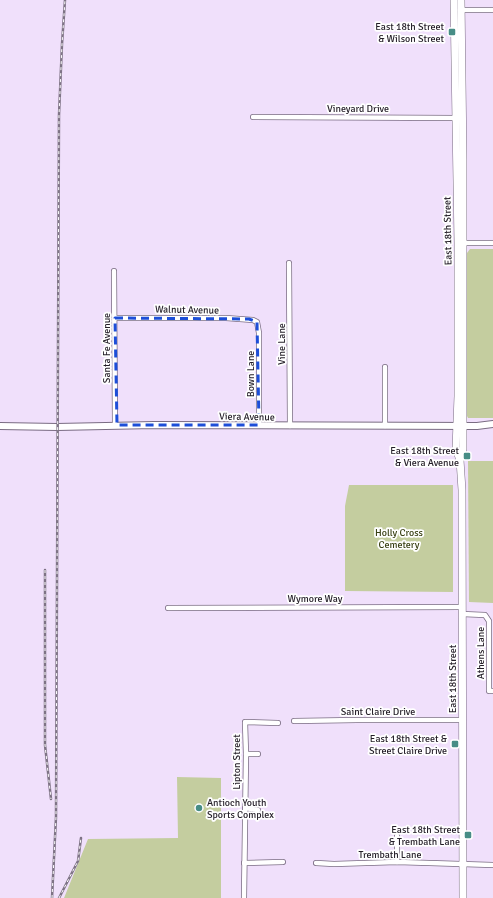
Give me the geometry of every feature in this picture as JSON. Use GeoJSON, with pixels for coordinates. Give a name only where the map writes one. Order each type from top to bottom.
{"type":"FeatureCollection","features":[{"type":"Feature","properties":{"kind":"main road","name":"East 18th Street"},"geometry":{"type":"LineString","coordinates":[[454,0],[458,10]]}},
{"type":"Feature","properties":{"kind":"main road","name":"East 18th Street"},"geometry":{"type":"LineString","coordinates":[[461,0],[458,10],[461,243],[460,426],[456,449],[460,460],[462,490],[463,898]]}},
{"type":"Feature","properties":{"kind":"street"},"geometry":{"type":"LineString","coordinates":[[458,10],[493,10]]}},
{"type":"Feature","properties":{"kind":"street","name":"Vineyard Drive"},"geometry":{"type":"LineString","coordinates":[[253,117],[459,118]]}},
{"type":"Feature","properties":{"kind":"street"},"geometry":{"type":"LineString","coordinates":[[461,243],[493,243]]}},
{"type":"Feature","properties":{"kind":"street","name":"Vine Lane"},"geometry":{"type":"LineString","coordinates":[[289,263],[290,426]]}},
{"type":"Feature","properties":{"kind":"street","name":"Santa Fe Avenue"},"geometry":{"type":"LineString","coordinates":[[114,271],[115,425]]}},
{"type":"Feature","properties":{"kind":"street","name":"Walnut Avenue"},"geometry":{"type":"LineString","coordinates":[[115,318],[249,318],[257,322]]}},
{"type":"Feature","properties":{"kind":"street","name":"Bown Lane"},"geometry":{"type":"LineString","coordinates":[[257,322],[259,333],[259,426]]}},
{"type":"Feature","properties":{"kind":"street"},"geometry":{"type":"LineString","coordinates":[[385,367],[385,426]]}},
{"type":"Feature","properties":{"kind":"street","name":"Viera Avenue"},"geometry":{"type":"LineString","coordinates":[[0,426],[460,426],[493,424]]}},
{"type":"Feature","properties":{"kind":"street","name":"Wymore Way"},"geometry":{"type":"LineString","coordinates":[[168,608],[462,610]]}},
{"type":"Feature","properties":{"kind":"street","name":"Athens Lane"},"geometry":{"type":"LineString","coordinates":[[462,610],[485,616],[491,621],[491,691]]}},
{"type":"Feature","properties":{"kind":"street","name":"Saint Claire Drive"},"geometry":{"type":"LineString","coordinates":[[294,721],[463,720]]}},
{"type":"Feature","properties":{"kind":"street","name":"Lipton Street"},"geometry":{"type":"LineString","coordinates":[[244,898],[245,722],[278,723]]}},
{"type":"Feature","properties":{"kind":"street"},"geometry":{"type":"LineString","coordinates":[[246,754],[258,754]]}},
{"type":"Feature","properties":{"kind":"street"},"geometry":{"type":"LineString","coordinates":[[245,808],[258,810]]}},
{"type":"Feature","properties":{"kind":"street"},"geometry":{"type":"LineString","coordinates":[[397,836],[397,862]]}},
{"type":"Feature","properties":{"kind":"street"},"geometry":{"type":"LineString","coordinates":[[244,863],[283,862]]}},
{"type":"Feature","properties":{"kind":"street","name":"Trembath Lane"},"geometry":{"type":"LineString","coordinates":[[316,863],[334,864],[397,862],[493,865]]}},
{"type":"Feature","properties":{"kind":"highlighted area"},"geometry":{"type":"Polygon","coordinates":[[[115,318],[249,319],[257,322],[259,425],[117,425],[115,318]]]}},
{"type":"Feature","properties":{"kind":"green space"},"geometry":{"type":"Polygon","coordinates":[[[470,249],[493,249],[493,418],[468,418],[466,414],[467,253],[470,249]]]}},
{"type":"Feature","properties":{"kind":"green space"},"geometry":{"type":"Polygon","coordinates":[[[468,461],[493,461],[493,603],[469,602],[468,461]]]}},
{"type":"Feature","properties":{"kind":"green space","name":"Holly Cross Cemetery"},"geometry":{"type":"Polygon","coordinates":[[[349,485],[453,485],[453,592],[345,591],[345,506],[349,485]]]}},
{"type":"Feature","properties":{"kind":"green space","name":"Antioch Youth Sports Complex"},"geometry":{"type":"Polygon","coordinates":[[[177,777],[221,778],[221,898],[64,898],[88,839],[178,838],[177,777]]]}},
{"type":"Feature","properties":{"kind":"railway"},"geometry":{"type":"LineString","coordinates":[[52,898],[56,817],[59,115],[65,0]]}},
{"type":"Feature","properties":{"kind":"railway"},"geometry":{"type":"LineString","coordinates":[[45,570],[45,745],[51,799]]}},
{"type":"Feature","properties":{"kind":"railway"},"geometry":{"type":"LineString","coordinates":[[59,898],[78,861],[81,838]]}},
{"type":"Feature","properties":{"kind":"place","name":"East 18th Street & Wilson Street"},"geometry":{"type":"Point","coordinates":[452,32]}},
{"type":"Feature","properties":{"kind":"place","name":"East 18th Street & Viera Avenue"},"geometry":{"type":"Point","coordinates":[467,456]}},
{"type":"Feature","properties":{"kind":"place","name":"East 18th Street & Street Claire Drive"},"geometry":{"type":"Point","coordinates":[455,744]}},
{"type":"Feature","properties":{"kind":"place","name":"Antioch Youth Sports Complex"},"geometry":{"type":"Point","coordinates":[199,808]}},
{"type":"Feature","properties":{"kind":"place","name":"East 18th Street & Trembath Lane"},"geometry":{"type":"Point","coordinates":[468,835]}}]}
